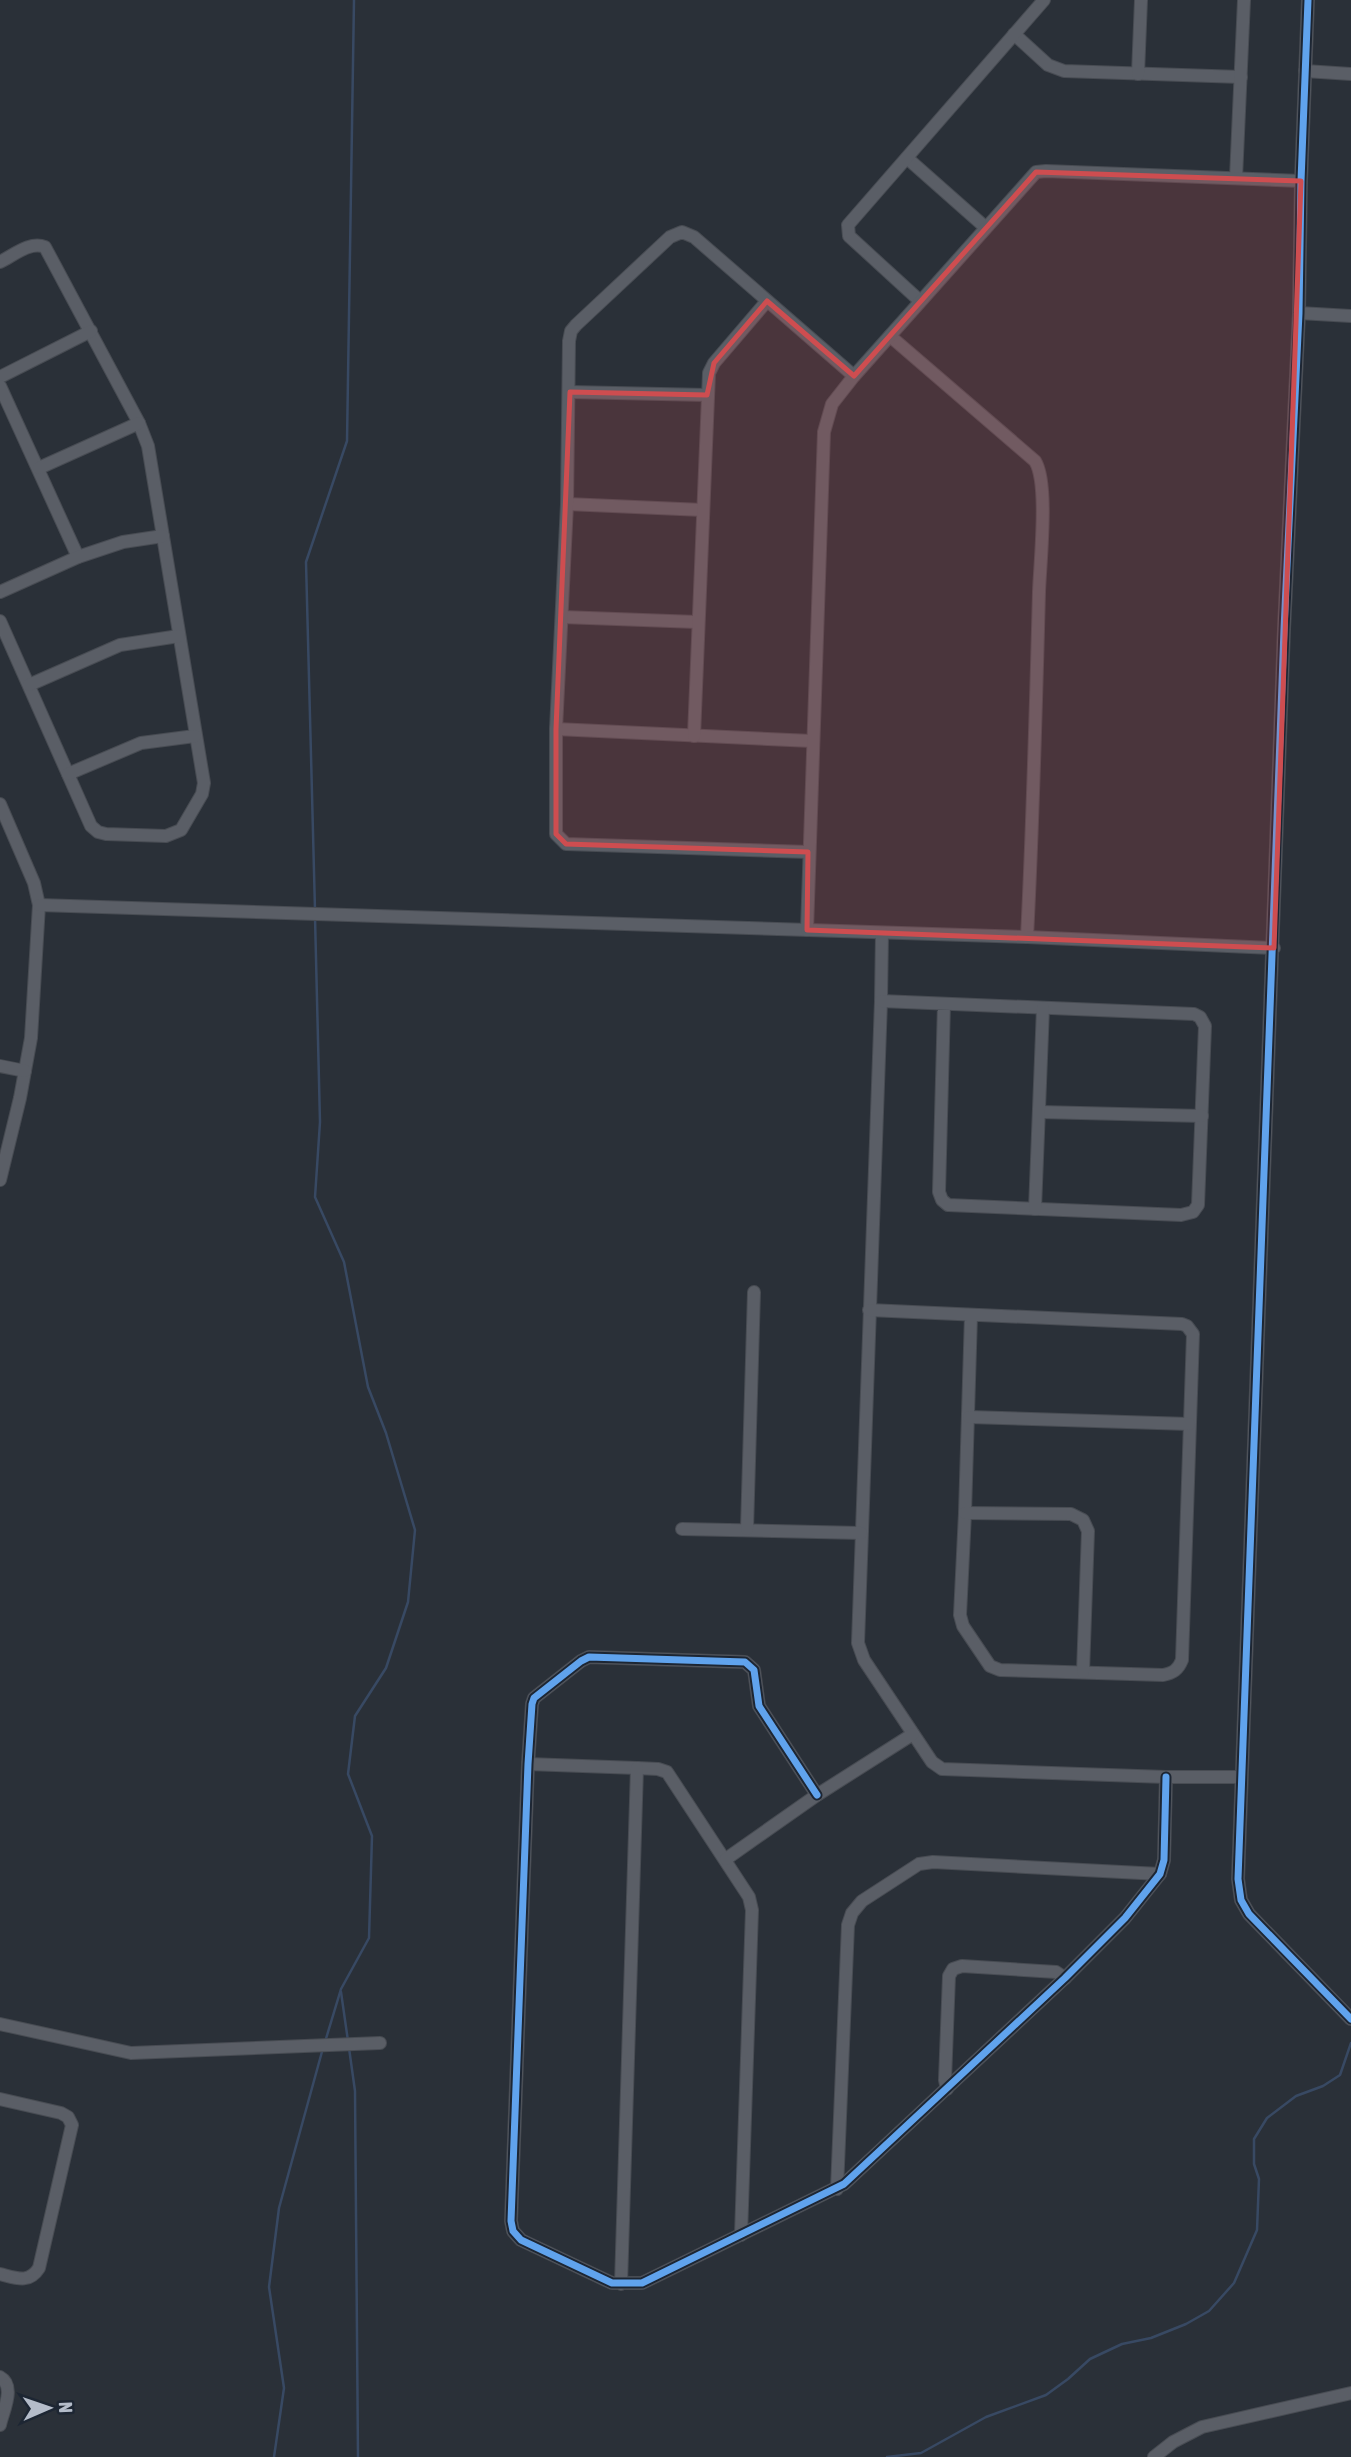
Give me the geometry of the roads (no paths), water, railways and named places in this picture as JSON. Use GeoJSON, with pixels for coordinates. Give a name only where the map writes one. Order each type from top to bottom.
{"type":"FeatureCollection","features":[{"type":"Feature","properties":{"kind":"street"},"geometry":{"type":"LineString","coordinates":[[920,301],[849,236],[848,225],[1044,0]]}},
{"type":"Feature","properties":{"kind":"street"},"geometry":{"type":"LineString","coordinates":[[1138,74],[1141,0]]}},
{"type":"Feature","properties":{"kind":"street"},"geometry":{"type":"LineString","coordinates":[[1236,178],[1244,0]]}},
{"type":"Feature","properties":{"kind":"street"},"geometry":{"type":"LineString","coordinates":[[1308,0],[1299,313],[1284,629],[1238,1879],[1244,1907],[1351,2019]]}},
{"type":"Feature","properties":{"kind":"street"},"geometry":{"type":"LineString","coordinates":[[1014,34],[1055,69],[1241,77]]}},
{"type":"Feature","properties":{"kind":"street"},"geometry":{"type":"LineString","coordinates":[[1305,71],[1351,74]]}},
{"type":"Feature","properties":{"kind":"street"},"geometry":{"type":"LineString","coordinates":[[907,158],[985,227]]}},
{"type":"Feature","properties":{"kind":"street"},"geometry":{"type":"LineString","coordinates":[[807,930],[824,432],[832,404],[1036,172],[1301,181]]}},
{"type":"Feature","properties":{"kind":"street"},"geometry":{"type":"LineString","coordinates":[[808,852],[566,844],[556,834],[556,729],[571,331],[676,233],[688,233],[854,376]]}},
{"type":"Feature","properties":{"kind":"street"},"geometry":{"type":"LineString","coordinates":[[0,262],[32,245],[45,247],[139,423],[148,446],[204,789],[181,830],[174,834],[130,835],[98,832],[91,827],[0,621]]}},
{"type":"Feature","properties":{"kind":"street"},"geometry":{"type":"LineString","coordinates":[[694,736],[709,373],[714,363],[767,301]]}},
{"type":"Feature","properties":{"kind":"street"},"geometry":{"type":"LineString","coordinates":[[1299,313],[1351,316]]}},
{"type":"Feature","properties":{"kind":"street"},"geometry":{"type":"LineString","coordinates":[[0,377],[91,331]]}},
{"type":"Feature","properties":{"kind":"street"},"geometry":{"type":"LineString","coordinates":[[890,336],[1035,461],[1040,469],[1034,806],[1027,937]]}},
{"type":"Feature","properties":{"kind":"street"},"geometry":{"type":"LineString","coordinates":[[0,386],[78,556]]}},
{"type":"Feature","properties":{"kind":"street"},"geometry":{"type":"LineString","coordinates":[[570,392],[707,395]]}},
{"type":"Feature","properties":{"kind":"street"},"geometry":{"type":"LineString","coordinates":[[39,468],[139,423]]}},
{"type":"Feature","properties":{"kind":"street"},"geometry":{"type":"LineString","coordinates":[[566,504],[703,510]]}},
{"type":"Feature","properties":{"kind":"street"},"geometry":{"type":"LineString","coordinates":[[0,592],[78,556],[122,542],[163,536]]}},
{"type":"Feature","properties":{"kind":"street"},"geometry":{"type":"LineString","coordinates":[[562,617],[697,622]]}},
{"type":"Feature","properties":{"kind":"street"},"geometry":{"type":"LineString","coordinates":[[29,685],[120,645],[179,636]]}},
{"type":"Feature","properties":{"kind":"street"},"geometry":{"type":"LineString","coordinates":[[556,729],[812,741]]}},
{"type":"Feature","properties":{"kind":"street"},"geometry":{"type":"LineString","coordinates":[[68,774],[141,743],[195,736]]}},
{"type":"Feature","properties":{"kind":"street"},"geometry":{"type":"LineString","coordinates":[[0,804],[34,883],[39,905],[31,1038],[0,1180]]}},
{"type":"Feature","properties":{"kind":"street"},"geometry":{"type":"LineString","coordinates":[[39,905],[1027,937],[1274,948]]}},
{"type":"Feature","properties":{"kind":"street"},"geometry":{"type":"LineString","coordinates":[[882,933],[859,1651],[932,1762],[942,1769],[1241,1777]]}},
{"type":"Feature","properties":{"kind":"street"},"geometry":{"type":"LineString","coordinates":[[881,1001],[1194,1014],[1200,1017],[1205,1026],[1202,1116],[1198,1205],[1193,1212],[1181,1215],[948,1205],[942,1200],[939,1192],[944,1004]]}},
{"type":"Feature","properties":{"kind":"street"},"geometry":{"type":"LineString","coordinates":[[1035,1209],[1043,1008]]}},
{"type":"Feature","properties":{"kind":"street"},"geometry":{"type":"LineString","coordinates":[[0,1066],[25,1071]]}},
{"type":"Feature","properties":{"kind":"street"},"geometry":{"type":"LineString","coordinates":[[1040,1112],[1202,1116]]}},
{"type":"Feature","properties":{"kind":"street"},"geometry":{"type":"LineString","coordinates":[[747,1529],[754,1292]]}},
{"type":"Feature","properties":{"kind":"street"},"geometry":{"type":"LineString","coordinates":[[869,1310],[971,1315],[1187,1326],[1193,1334],[1182,1660],[1172,1673],[1163,1675],[1000,1670],[990,1666],[962,1626],[960,1615],[971,1315]]}},
{"type":"Feature","properties":{"kind":"street"},"geometry":{"type":"LineString","coordinates":[[969,1417],[1189,1424]]}},
{"type":"Feature","properties":{"kind":"street"},"geometry":{"type":"LineString","coordinates":[[965,1513],[1071,1514],[1083,1520],[1088,1531],[1083,1672]]}},
{"type":"Feature","properties":{"kind":"street"},"geometry":{"type":"LineString","coordinates":[[682,1529],[861,1533]]}},
{"type":"Feature","properties":{"kind":"street"},"geometry":{"type":"LineString","coordinates":[[817,1795],[760,1706],[754,1670],[745,1662],[598,1657],[581,1661],[534,1698],[531,1704],[528,1764],[511,2226],[521,2240],[602,2279],[621,2284],[642,2283],[837,2189],[1065,1978],[1125,1918],[1160,1874],[1164,1860],[1166,1777]]}},
{"type":"Feature","properties":{"kind":"street"},"geometry":{"type":"LineString","coordinates":[[726,1859],[817,1795],[913,1734]]}},
{"type":"Feature","properties":{"kind":"street"},"geometry":{"type":"LineString","coordinates":[[528,1764],[658,1769],[667,1772],[749,1897],[751,1910],[741,2235]]}},
{"type":"Feature","properties":{"kind":"street"},"geometry":{"type":"LineString","coordinates":[[621,2284],[638,1768]]}},
{"type":"Feature","properties":{"kind":"street"},"geometry":{"type":"LineString","coordinates":[[837,2189],[848,1925],[852,1913],[862,1900],[919,1864],[933,1862],[1160,1874]]}},
{"type":"Feature","properties":{"kind":"street"},"geometry":{"type":"LineString","coordinates":[[947,2089],[945,2080],[949,1976],[953,1969],[962,1966],[1056,1972],[1065,1978]]}},
{"type":"Feature","properties":{"kind":"street"},"geometry":{"type":"LineString","coordinates":[[0,2024],[131,2053],[380,2043]]}},
{"type":"Feature","properties":{"kind":"street"},"geometry":{"type":"LineString","coordinates":[[0,2099],[61,2112],[72,2125],[39,2268],[24,2280],[0,2274]]}},
{"type":"Feature","properties":{"kind":"street"},"geometry":{"type":"LineString","coordinates":[[0,2377],[6,2380],[9,2387],[0,2426]]}},
{"type":"Feature","properties":{"kind":"street"},"geometry":{"type":"LineString","coordinates":[[1154,2457],[1172,2442],[1202,2427],[1351,2393]]}},
{"type":"Feature","properties":{"kind":"waterway"},"geometry":{"type":"LineString","coordinates":[[315,910],[306,562],[347,441],[354,0]]}},
{"type":"Feature","properties":{"kind":"waterway"},"geometry":{"type":"LineString","coordinates":[[315,917],[320,1122],[315,1197],[344,1262],[368,1387],[386,1433],[415,1530],[408,1602],[386,1668],[355,1716],[348,1774],[372,1836],[369,1938],[341,1989],[325,2042]]}},
{"type":"Feature","properties":{"kind":"waterway"},"geometry":{"type":"LineString","coordinates":[[341,1992],[348,2041]]}},
{"type":"Feature","properties":{"kind":"waterway"},"geometry":{"type":"LineString","coordinates":[[887,2457],[921,2453],[986,2417],[1046,2395],[1090,2359],[1122,2344],[1151,2338],[1186,2324],[1209,2311],[1234,2283],[1257,2230],[1259,2179],[1254,2164],[1254,2139],[1267,2118],[1296,2096],[1323,2086],[1340,2075],[1351,2043]]}},
{"type":"Feature","properties":{"kind":"waterway"},"geometry":{"type":"LineString","coordinates":[[274,2457],[284,2388],[269,2287],[279,2208],[323,2048]]}},
{"type":"Feature","properties":{"kind":"waterway"},"geometry":{"type":"LineString","coordinates":[[349,2048],[355,2091],[358,2457]]}}]}
